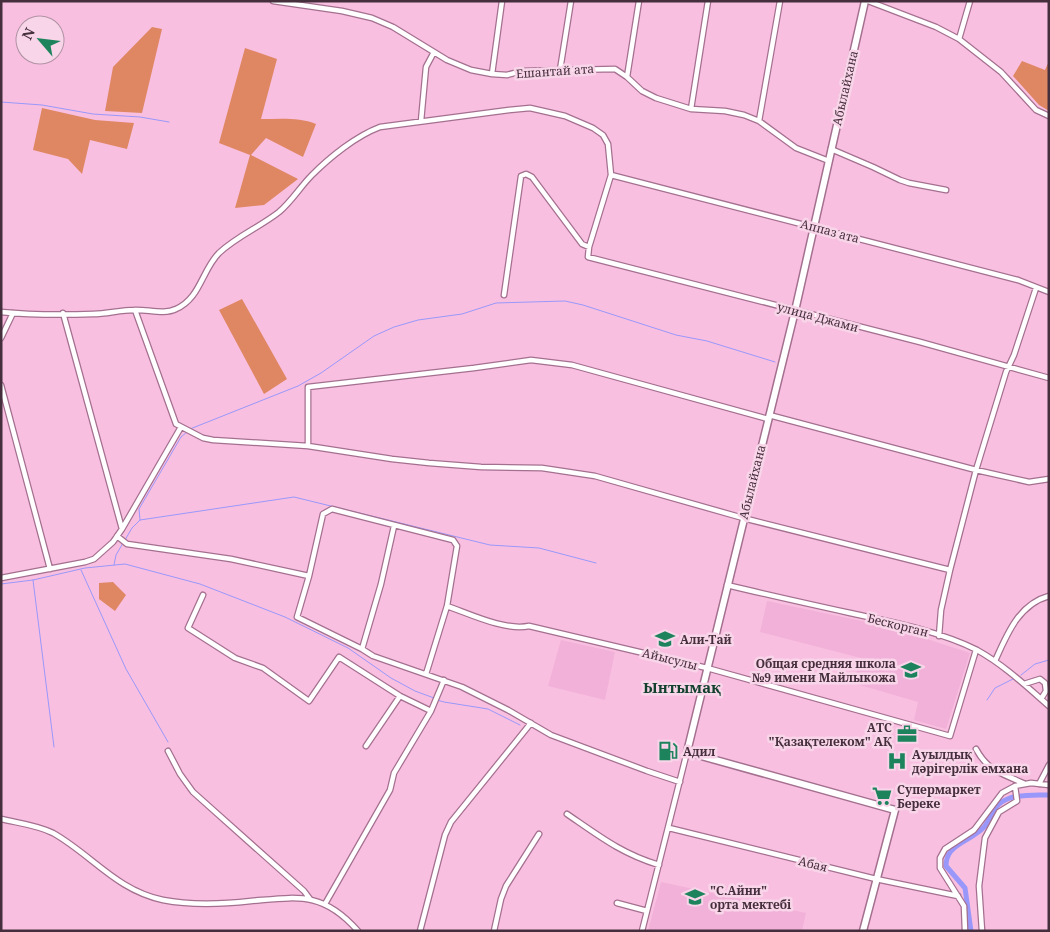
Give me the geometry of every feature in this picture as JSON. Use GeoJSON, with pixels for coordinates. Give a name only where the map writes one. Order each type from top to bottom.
{"type":"FeatureCollection","features":[{"type":"Feature","properties":{"kind":"main road","name":"Абылайхана"},"geometry":{"type":"LineString","coordinates":[[687,752],[795,311],[828,161],[867,1]]}},
{"type":"Feature","properties":{"kind":"main road"},"geometry":{"type":"LineString","coordinates":[[687,752],[895,810],[863,931]]}},
{"type":"Feature","properties":{"kind":"street","name":"Ешантай ата"},"geometry":{"type":"LineString","coordinates":[[273,1],[342,11],[372,18],[393,27],[447,60],[492,74],[507,75],[522,71],[615,69],[642,90],[656,98],[691,109],[726,111],[759,121],[796,148],[828,161]]}},
{"type":"Feature","properties":{"kind":"street"},"geometry":{"type":"LineString","coordinates":[[492,74],[502,1]]}},
{"type":"Feature","properties":{"kind":"street"},"geometry":{"type":"LineString","coordinates":[[560,70],[571,1]]}},
{"type":"Feature","properties":{"kind":"street"},"geometry":{"type":"LineString","coordinates":[[627,77],[639,1]]}},
{"type":"Feature","properties":{"kind":"street"},"geometry":{"type":"LineString","coordinates":[[691,109],[708,1]]}},
{"type":"Feature","properties":{"kind":"street"},"geometry":{"type":"LineString","coordinates":[[759,121],[780,1]]}},
{"type":"Feature","properties":{"kind":"street"},"geometry":{"type":"LineString","coordinates":[[867,1],[936,27],[959,39],[1001,72],[1036,110],[1049,116]]}},
{"type":"Feature","properties":{"kind":"street"},"geometry":{"type":"LineString","coordinates":[[959,39],[970,1]]}},
{"type":"Feature","properties":{"kind":"street"},"geometry":{"type":"LineString","coordinates":[[421,122],[426,66],[434,52]]}},
{"type":"Feature","properties":{"kind":"street"},"geometry":{"type":"LineString","coordinates":[[1,312],[94,314],[135,310],[174,311],[192,298],[218,254],[241,236],[273,217],[312,175],[344,148],[367,132],[380,127],[530,108],[565,116],[594,128],[603,135],[608,144],[611,175],[589,247],[582,244],[532,177],[526,174],[521,176],[504,295]]}},
{"type":"Feature","properties":{"kind":"street"},"geometry":{"type":"LineString","coordinates":[[831,149],[909,184],[946,190]]}},
{"type":"Feature","properties":{"kind":"street","name":"Аппаз ата"},"geometry":{"type":"LineString","coordinates":[[611,175],[1018,280],[1049,292]]}},
{"type":"Feature","properties":{"kind":"street","name":"улица Джами"},"geometry":{"type":"LineString","coordinates":[[589,247],[588,257],[920,342],[1049,378]]}},
{"type":"Feature","properties":{"kind":"street"},"geometry":{"type":"LineString","coordinates":[[939,636],[941,610],[976,470],[1008,367],[1014,355],[1036,288]]}},
{"type":"Feature","properties":{"kind":"street"},"geometry":{"type":"LineString","coordinates":[[135,310],[176,424],[203,438],[308,446],[401,460],[481,467],[521,467],[570,471],[595,476],[744,518],[950,570]]}},
{"type":"Feature","properties":{"kind":"street"},"geometry":{"type":"LineString","coordinates":[[1,338],[13,313]]}},
{"type":"Feature","properties":{"kind":"street"},"geometry":{"type":"LineString","coordinates":[[62,313],[122,529]]}},
{"type":"Feature","properties":{"kind":"street"},"geometry":{"type":"LineString","coordinates":[[308,446],[308,387],[531,360],[572,365],[976,470],[1029,482],[1049,480]]}},
{"type":"Feature","properties":{"kind":"street"},"geometry":{"type":"LineString","coordinates":[[1,385],[50,569]]}},
{"type":"Feature","properties":{"kind":"street"},"geometry":{"type":"LineString","coordinates":[[1,578],[86,562],[102,553],[122,529],[181,426]]}},
{"type":"Feature","properties":{"kind":"street"},"geometry":{"type":"LineString","coordinates":[[426,674],[447,606],[457,546],[453,540],[332,509],[323,514],[309,576],[297,617],[373,656],[462,687],[531,722],[551,735],[680,782]]}},
{"type":"Feature","properties":{"kind":"street"},"geometry":{"type":"LineString","coordinates":[[362,649],[381,584],[394,526]]}},
{"type":"Feature","properties":{"kind":"street"},"geometry":{"type":"LineString","coordinates":[[117,536],[127,544],[230,558],[309,576]]}},
{"type":"Feature","properties":{"kind":"street","name":"Бескорган"},"geometry":{"type":"LineString","coordinates":[[727,585],[794,602],[898,624],[939,636],[976,650],[995,661],[1049,706]]}},
{"type":"Feature","properties":{"kind":"street"},"geometry":{"type":"LineString","coordinates":[[203,595],[188,628],[235,658],[263,668],[309,701],[339,657],[400,696],[431,711]]}},
{"type":"Feature","properties":{"kind":"street"},"geometry":{"type":"LineString","coordinates":[[995,661],[1008,632],[1025,608],[1038,598],[1049,596]]}},
{"type":"Feature","properties":{"kind":"street","name":"Айысулы"},"geometry":{"type":"LineString","coordinates":[[447,606],[502,624],[519,628],[529,626],[707,668],[950,736],[976,650]]}},
{"type":"Feature","properties":{"kind":"street"},"geometry":{"type":"LineString","coordinates":[[1024,684],[1040,679],[1045,683],[1046,691],[1040,699]]}},
{"type":"Feature","properties":{"kind":"street"},"geometry":{"type":"LineString","coordinates":[[325,904],[390,790],[394,773],[431,711],[444,680]]}},
{"type":"Feature","properties":{"kind":"street"},"geometry":{"type":"LineString","coordinates":[[366,746],[400,696]]}},
{"type":"Feature","properties":{"kind":"street"},"geometry":{"type":"LineString","coordinates":[[420,931],[445,836],[451,822],[531,722]]}},
{"type":"Feature","properties":{"kind":"street"},"geometry":{"type":"LineString","coordinates":[[976,749],[983,762],[1024,784]]}},
{"type":"Feature","properties":{"kind":"street"},"geometry":{"type":"LineString","coordinates":[[168,751],[180,774],[193,792],[304,891],[310,899]]}},
{"type":"Feature","properties":{"kind":"street"},"geometry":{"type":"LineString","coordinates":[[642,931],[687,752]]}},
{"type":"Feature","properties":{"kind":"street"},"geometry":{"type":"LineString","coordinates":[[1039,784],[1049,765]]}},
{"type":"Feature","properties":{"kind":"street"},"geometry":{"type":"LineString","coordinates":[[965,931],[964,906],[940,868],[940,858],[945,850],[974,830],[1002,793],[1015,786],[1024,784],[1049,785]]}},
{"type":"Feature","properties":{"kind":"street"},"geometry":{"type":"LineString","coordinates":[[982,931],[979,886],[985,838],[999,812],[1017,801],[1015,786]]}},
{"type":"Feature","properties":{"kind":"street"},"geometry":{"type":"LineString","coordinates":[[567,814],[620,850],[639,859],[659,865]]}},
{"type":"Feature","properties":{"kind":"street"},"geometry":{"type":"LineString","coordinates":[[1,820],[34,826],[50,832],[63,839],[120,883],[155,898],[187,903],[248,902],[289,897],[310,899],[325,904],[350,921],[358,931]]}},
{"type":"Feature","properties":{"kind":"street","name":"Абая"},"geometry":{"type":"LineString","coordinates":[[669,828],[876,879],[958,896]]}},
{"type":"Feature","properties":{"kind":"street"},"geometry":{"type":"LineString","coordinates":[[494,931],[501,898],[506,886],[539,834]]}},
{"type":"Feature","properties":{"kind":"street"},"geometry":{"type":"LineString","coordinates":[[617,902],[647,911]]}},
{"type":"Feature","properties":{"kind":"shaded area"},"geometry":{"type":"Polygon","coordinates":[[[152,27],[162,29],[142,113],[105,111],[113,67],[152,27]]]}},
{"type":"Feature","properties":{"kind":"shaded area"},"geometry":{"type":"Polygon","coordinates":[[[245,48],[277,59],[261,119],[296,119],[316,124],[303,157],[266,138],[251,155],[298,179],[264,205],[235,208],[250,155],[219,143],[245,48]]]}},
{"type":"Feature","properties":{"kind":"shaded area"},"geometry":{"type":"Polygon","coordinates":[[[1022,61],[1045,70],[1049,61],[1049,111],[1039,105],[1013,76],[1022,61]]]}},
{"type":"Feature","properties":{"kind":"shaded area"},"geometry":{"type":"Polygon","coordinates":[[[42,108],[95,120],[134,123],[127,149],[90,140],[82,174],[68,159],[33,150],[42,108]]]}},
{"type":"Feature","properties":{"kind":"shaded area"},"geometry":{"type":"Polygon","coordinates":[[[242,299],[287,379],[264,394],[219,310],[242,299]]]}},
{"type":"Feature","properties":{"kind":"shaded area"},"geometry":{"type":"Polygon","coordinates":[[[113,582],[126,595],[115,611],[99,599],[99,583],[113,582]]]}},
{"type":"Feature","properties":{"kind":"shaded area","name":"Общая средняя школа №9 имени Майлыкожа"},"geometry":{"type":"Polygon","coordinates":[[[767,601],[890,627],[970,653],[946,729],[914,720],[918,702],[853,683],[861,658],[760,632],[767,601]]]}},
{"type":"Feature","properties":{"kind":"shaded area"},"geometry":{"type":"Polygon","coordinates":[[[561,640],[615,652],[605,700],[548,686],[561,640]]]}},
{"type":"Feature","properties":{"kind":"shaded area","name":"\"С.Айни\" орта мектебі"},"geometry":{"type":"Polygon","coordinates":[[[661,882],[806,913],[802,931],[648,931],[661,882]]]}},
{"type":"Feature","properties":{"kind":"waterway"},"geometry":{"type":"LineString","coordinates":[[1,102],[42,105],[93,114],[140,117],[169,122]]}},
{"type":"Feature","properties":{"kind":"waterway"},"geometry":{"type":"LineString","coordinates":[[190,429],[298,386],[321,373],[374,336],[394,327],[418,320],[462,314],[496,303],[565,301],[676,335],[707,341],[775,362]]}},
{"type":"Feature","properties":{"kind":"waterway"},"geometry":{"type":"LineString","coordinates":[[140,520],[139,509],[181,437],[187,432]]}},
{"type":"Feature","properties":{"kind":"waterway"},"geometry":{"type":"LineString","coordinates":[[125,540],[132,528],[140,520],[294,497],[490,545],[539,548],[596,563]]}},
{"type":"Feature","properties":{"kind":"waterway"},"geometry":{"type":"LineString","coordinates":[[114,565],[116,555],[123,543]]}},
{"type":"Feature","properties":{"kind":"waterway"},"geometry":{"type":"LineString","coordinates":[[1,584],[33,580],[85,568],[125,564],[200,584],[285,617],[348,648],[391,678],[415,691],[434,698]]}},
{"type":"Feature","properties":{"kind":"waterway"},"geometry":{"type":"LineString","coordinates":[[81,570],[126,669],[168,742]]}},
{"type":"Feature","properties":{"kind":"waterway"},"geometry":{"type":"LineString","coordinates":[[33,580],[54,747]]}},
{"type":"Feature","properties":{"kind":"waterway"},"geometry":{"type":"LineString","coordinates":[[1021,675],[1035,664],[1049,660]]}},
{"type":"Feature","properties":{"kind":"waterway"},"geometry":{"type":"LineString","coordinates":[[987,700],[995,688],[1013,679]]}},
{"type":"Feature","properties":{"kind":"waterway"},"geometry":{"type":"LineString","coordinates":[[437,700],[488,709],[520,725]]}},
{"type":"Feature","properties":{"kind":"waterway"},"geometry":{"type":"LineString","coordinates":[[971,931],[965,888],[946,866],[951,851],[981,830],[997,806],[1004,800],[1020,796],[1049,795]]}},
{"type":"Feature","properties":{"kind":"place","name":"Али-Тай"},"geometry":{"type":"Point","coordinates":[665,639]}},
{"type":"Feature","properties":{"kind":"place","name":"Общая средняя школа №9 имени Майлыкожа"},"geometry":{"type":"Point","coordinates":[911,670]}},
{"type":"Feature","properties":{"kind":"place","name":"АТС \"Қазақтелеком\" АҚ"},"geometry":{"type":"Point","coordinates":[907,734]}},
{"type":"Feature","properties":{"kind":"place","name":"Адил"},"geometry":{"type":"Point","coordinates":[668,751]}},
{"type":"Feature","properties":{"kind":"place","name":"Ауылдық дәрігерлік емхана"},"geometry":{"type":"Point","coordinates":[897,761]}},
{"type":"Feature","properties":{"kind":"place","name":"Супермаркет Береке"},"geometry":{"type":"Point","coordinates":[882,796]}},
{"type":"Feature","properties":{"kind":"place","name":"\"С.Айни\" орта мектебі"},"geometry":{"type":"Point","coordinates":[695,897]}},
{"type":"Feature","properties":{"kind":"district","name":"Ынтымақ"},"geometry":{"type":"Point","coordinates":[682,687]}}]}
